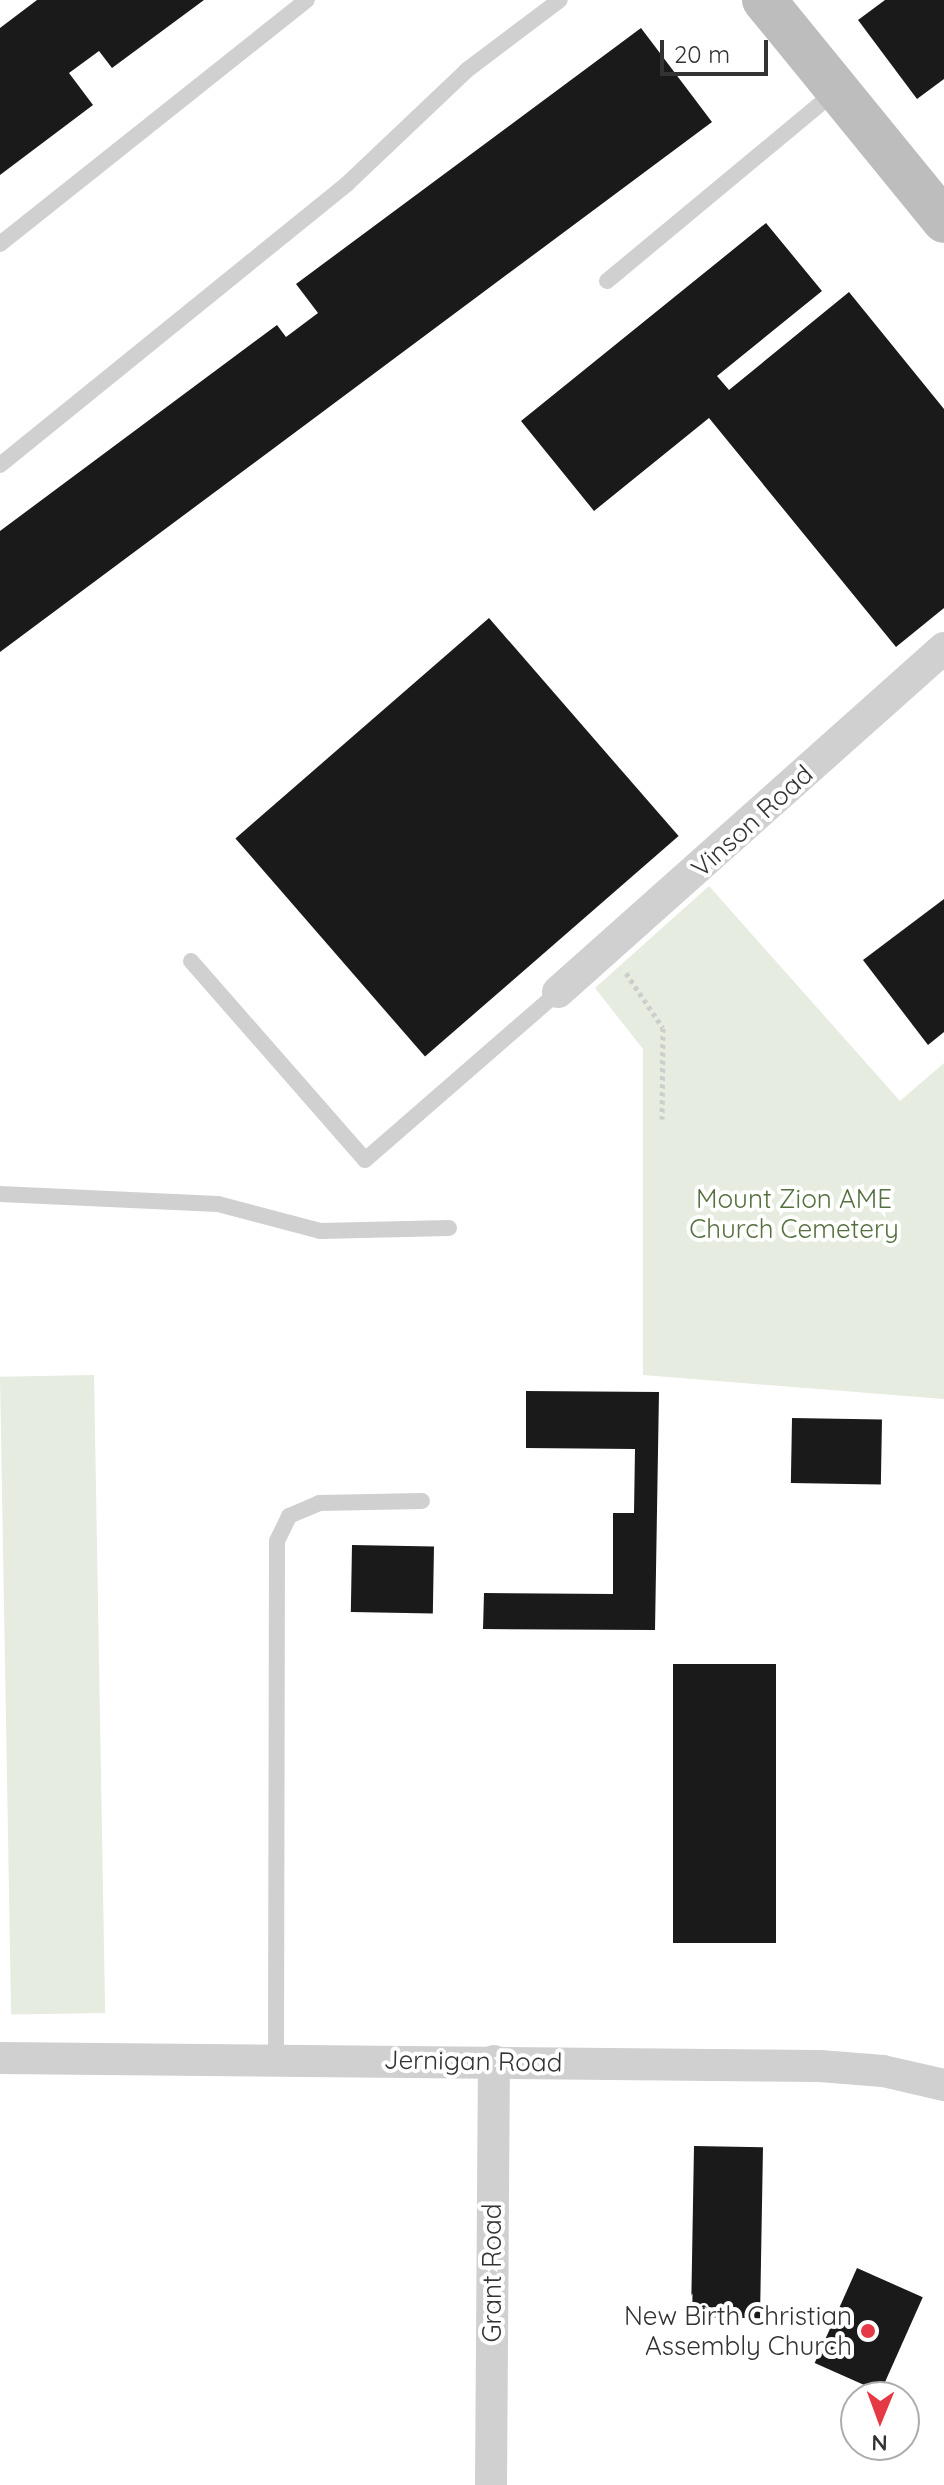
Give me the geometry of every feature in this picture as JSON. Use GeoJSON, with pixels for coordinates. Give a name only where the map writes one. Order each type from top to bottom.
{"type":"FeatureCollection","features":[{"type":"Feature","properties":{"kind":"main road"},"geometry":{"type":"LineString","coordinates":[[764,0],[944,221]]}},
{"type":"Feature","properties":{"kind":"street","name":"Vinson Road"},"geometry":{"type":"LineString","coordinates":[[558,992],[610,949],[944,648]]}},
{"type":"Feature","properties":{"kind":"street","name":"Jernigan Road"},"geometry":{"type":"LineString","coordinates":[[0,2058],[820,2066],[883,2071],[944,2085]]}},
{"type":"Feature","properties":{"kind":"street","name":"Grant Road"},"geometry":{"type":"LineString","coordinates":[[491,2485],[494,2061]]}},
{"type":"Feature","properties":{"kind":"lane"},"geometry":{"type":"LineString","coordinates":[[0,244],[307,0]]}},
{"type":"Feature","properties":{"kind":"lane"},"geometry":{"type":"LineString","coordinates":[[0,465],[347,184],[467,70],[560,0]]}},
{"type":"Feature","properties":{"kind":"lane"},"geometry":{"type":"LineString","coordinates":[[607,281],[838,90]]}},
{"type":"Feature","properties":{"kind":"lane"},"geometry":{"type":"LineString","coordinates":[[191,961],[365,1160],[558,992]]}},
{"type":"Feature","properties":{"kind":"lane"},"geometry":{"type":"LineString","coordinates":[[0,1194],[218,1204],[320,1231],[449,1228]]}},
{"type":"Feature","properties":{"kind":"lane"},"geometry":{"type":"LineString","coordinates":[[276,2059],[277,1541],[289,1516],[319,1503],[422,1501]]}},
{"type":"Feature","properties":{"kind":"path"},"geometry":{"type":"LineString","coordinates":[[610,949],[663,1028],[662,1119]]}},
{"type":"Feature","properties":{"kind":"green space","name":"Mount Zion AME Church Cemetery"},"geometry":{"type":"Polygon","coordinates":[[[709,886],[900,1101],[944,1063],[944,1399],[643,1375],[643,1049],[595,988],[709,886]]]}},
{"type":"Feature","properties":{"kind":"green space"},"geometry":{"type":"Polygon","coordinates":[[[94,1375],[105,2013],[11,2015],[0,1377],[94,1375]]]}},
{"type":"Feature","properties":{"kind":"building"},"geometry":{"type":"Polygon","coordinates":[[[37,0],[204,0],[112,68],[99,51],[69,73],[93,105],[0,175],[0,28],[37,0]]]}},
{"type":"Feature","properties":{"kind":"building"},"geometry":{"type":"Polygon","coordinates":[[[885,0],[944,0],[944,79],[917,99],[858,20],[885,0]]]}},
{"type":"Feature","properties":{"kind":"building"},"geometry":{"type":"Polygon","coordinates":[[[641,28],[712,122],[0,652],[0,531],[277,325],[286,337],[318,313],[296,284],[641,28]]]}},
{"type":"Feature","properties":{"kind":"building"},"geometry":{"type":"Polygon","coordinates":[[[766,223],[822,291],[717,376],[729,390],[849,292],[944,409],[944,608],[896,647],[709,418],[594,511],[521,421],[766,223]]]}},
{"type":"Feature","properties":{"kind":"building"},"geometry":{"type":"Polygon","coordinates":[[[489,618],[679,836],[425,1057],[235,838],[489,618]]]}},
{"type":"Feature","properties":{"kind":"building"},"geometry":{"type":"Polygon","coordinates":[[[944,899],[944,1032],[928,1045],[863,960],[944,899]]]}},
{"type":"Feature","properties":{"kind":"building"},"geometry":{"type":"Polygon","coordinates":[[[526,1391],[659,1392],[655,1630],[483,1629],[484,1593],[613,1594],[613,1513],[634,1513],[635,1449],[526,1448],[526,1391]]]}},
{"type":"Feature","properties":{"kind":"building"},"geometry":{"type":"Polygon","coordinates":[[[792,1418],[882,1420],[881,1485],[791,1483],[792,1418]]]}},
{"type":"Feature","properties":{"kind":"building"},"geometry":{"type":"Polygon","coordinates":[[[352,1545],[434,1546],[433,1613],[351,1612],[352,1545]]]}},
{"type":"Feature","properties":{"kind":"building"},"geometry":{"type":"Polygon","coordinates":[[[673,1664],[776,1664],[776,1943],[673,1943],[673,1664]]]}},
{"type":"Feature","properties":{"kind":"building"},"geometry":{"type":"Polygon","coordinates":[[[694,2146],[763,2147],[760,2318],[691,2317],[694,2146]]]}},
{"type":"Feature","properties":{"kind":"building","name":"New Birth Christian Assembly Church"},"geometry":{"type":"Polygon","coordinates":[[[857,2268],[923,2297],[886,2381],[855,2381],[815,2363],[857,2268]]]}},
{"type":"Feature","properties":{"kind":"place","name":"New Birth Christian Assembly Church"},"geometry":{"type":"Point","coordinates":[868,2331]}}]}
